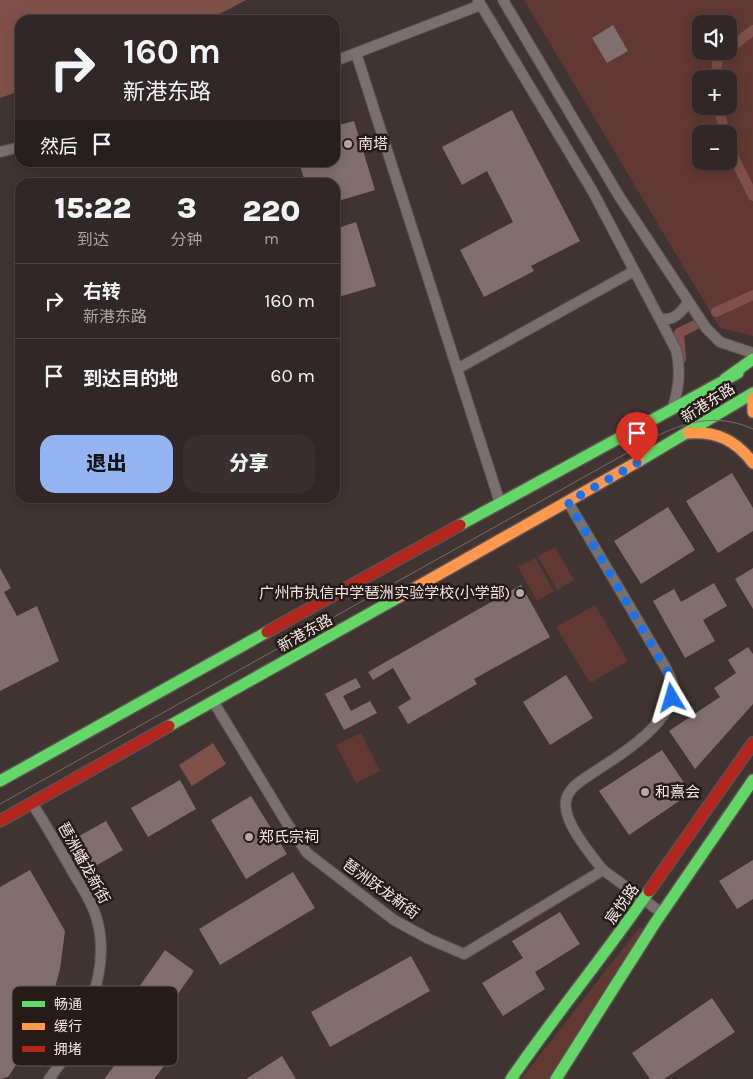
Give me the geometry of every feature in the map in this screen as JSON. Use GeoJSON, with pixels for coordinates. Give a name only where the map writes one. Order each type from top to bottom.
{"type":"FeatureCollection","features":[{"type":"Feature","properties":{"kind":"main road"},"geometry":{"type":"LineString","coordinates":[[725,379],[753,360]]}},
{"type":"Feature","properties":{"kind":"main road","name":"新港东路"},"geometry":{"type":"LineString","coordinates":[[0,781],[672,407],[753,365]]}},
{"type":"Feature","properties":{"kind":"main road","name":"新港东路"},"geometry":{"type":"LineString","coordinates":[[0,822],[568,502],[753,393]]}},
{"type":"Feature","properties":{"kind":"main road"},"geometry":{"type":"LineString","coordinates":[[753,398],[753,412]]}},
{"type":"Feature","properties":{"kind":"main road"},"geometry":{"type":"LineString","coordinates":[[688,433],[700,432],[725,437],[740,446],[753,462]]}},
{"type":"Feature","properties":{"kind":"main road","name":"宸悦路"},"geometry":{"type":"LineString","coordinates":[[511,1079],[540,1037],[594,969],[644,900],[753,743]]}},
{"type":"Feature","properties":{"kind":"main road"},"geometry":{"type":"LineString","coordinates":[[556,1079],[662,913],[753,780]]}},
{"type":"Feature","properties":{"kind":"street"},"geometry":{"type":"LineString","coordinates":[[503,0],[619,196],[706,328],[720,342],[753,353]]}},
{"type":"Feature","properties":{"kind":"street"},"geometry":{"type":"LineString","coordinates":[[340,59],[480,3],[584,176],[676,350],[679,360],[678,388],[672,407]]}},
{"type":"Feature","properties":{"kind":"street"},"geometry":{"type":"LineString","coordinates":[[356,53],[500,503]]}},
{"type":"Feature","properties":{"kind":"street"},"geometry":{"type":"LineString","coordinates":[[0,152],[15,148]]}},
{"type":"Feature","properties":{"kind":"street"},"geometry":{"type":"LineString","coordinates":[[457,369],[634,271]]}},
{"type":"Feature","properties":{"kind":"street"},"geometry":{"type":"LineString","coordinates":[[660,319],[674,318],[683,310],[688,302]]}},
{"type":"Feature","properties":{"kind":"street"},"geometry":{"type":"LineString","coordinates":[[568,502],[660,658],[673,686],[669,703],[649,733],[576,784],[568,793],[565,802],[566,812],[584,846],[603,870],[662,913]]}},
{"type":"Feature","properties":{"kind":"street","name":"琶洲跃龙新街"},"geometry":{"type":"LineString","coordinates":[[214,701],[285,820],[307,853],[394,920],[429,940],[464,954],[603,870]]}},
{"type":"Feature","properties":{"kind":"street","name":"琶洲蟠龙新街"},"geometry":{"type":"LineString","coordinates":[[32,803],[86,896],[97,919],[101,946],[95,986]]}},
{"type":"Feature","properties":{"kind":"street","name":"琶洲蟠龙新街"},"geometry":{"type":"LineString","coordinates":[[49,1079],[60,1066]]}},
{"type":"Feature","properties":{"kind":"shaded area"},"geometry":{"type":"Polygon","coordinates":[[[0,0],[246,0],[218,15],[15,15],[15,93],[0,98],[0,0]]]}},
{"type":"Feature","properties":{"kind":"shaded area"},"geometry":{"type":"Polygon","coordinates":[[[524,0],[753,0],[753,336],[720,328],[524,0]]]}},
{"type":"Feature","properties":{"kind":"shaded area"},"geometry":{"type":"Polygon","coordinates":[[[555,547],[574,580],[557,590],[538,556],[555,547]]]}},
{"type":"Feature","properties":{"kind":"shaded area"},"geometry":{"type":"Polygon","coordinates":[[[535,558],[554,591],[537,601],[518,567],[535,558]]]}},
{"type":"Feature","properties":{"kind":"shaded area"},"geometry":{"type":"Polygon","coordinates":[[[595,605],[628,661],[590,683],[556,627],[595,605]]]}},
{"type":"Feature","properties":{"kind":"shaded area"},"geometry":{"type":"Polygon","coordinates":[[[361,733],[380,771],[356,783],[336,745],[361,733]]]}},
{"type":"Feature","properties":{"kind":"shaded area"},"geometry":{"type":"Polygon","coordinates":[[[213,743],[226,764],[192,786],[179,765],[213,743]]]}},
{"type":"Feature","properties":{"kind":"shaded area"},"geometry":{"type":"Polygon","coordinates":[[[640,927],[646,931],[550,1079],[521,1079],[640,927]]]}},
{"type":"Feature","properties":{"kind":"building"},"geometry":{"type":"Polygon","coordinates":[[[613,25],[628,51],[607,63],[592,38],[613,25]]]}},
{"type":"Feature","properties":{"kind":"building"},"geometry":{"type":"Polygon","coordinates":[[[512,110],[580,241],[531,266],[534,271],[484,297],[460,250],[513,222],[487,171],[462,185],[442,147],[512,110]]]}},
{"type":"Feature","properties":{"kind":"building","name":"南塔"},"geometry":{"type":"Polygon","coordinates":[[[354,121],[375,190],[340,200],[340,178],[304,178],[300,167],[340,167],[340,125],[354,121]]]}},
{"type":"Feature","properties":{"kind":"building"},"geometry":{"type":"Polygon","coordinates":[[[356,222],[376,286],[340,297],[340,227],[356,222]]]}},
{"type":"Feature","properties":{"kind":"building"},"geometry":{"type":"Polygon","coordinates":[[[732,473],[753,508],[753,531],[718,553],[686,501],[732,473]]]}},
{"type":"Feature","properties":{"kind":"building"},"geometry":{"type":"Polygon","coordinates":[[[668,507],[695,550],[641,584],[614,541],[668,507]]]}},
{"type":"Feature","properties":{"kind":"building"},"geometry":{"type":"Polygon","coordinates":[[[0,568],[11,588],[4,592],[17,616],[37,606],[59,661],[0,691],[0,568]]]}},
{"type":"Feature","properties":{"kind":"building"},"geometry":{"type":"Polygon","coordinates":[[[753,568],[753,609],[735,579],[753,568]]]}},
{"type":"Feature","properties":{"kind":"building"},"geometry":{"type":"Polygon","coordinates":[[[714,583],[727,606],[703,620],[715,641],[685,658],[653,601],[674,589],[681,602],[714,583]]]}},
{"type":"Feature","properties":{"kind":"building"},"geometry":{"type":"Polygon","coordinates":[[[521,585],[550,637],[474,679],[477,684],[408,724],[398,707],[411,699],[393,668],[373,680],[368,672],[521,585]]]}},
{"type":"Feature","properties":{"kind":"building"},"geometry":{"type":"Polygon","coordinates":[[[748,647],[753,654],[753,704],[695,769],[669,731],[720,697],[714,688],[736,673],[728,660],[748,647]]]}},
{"type":"Feature","properties":{"kind":"building"},"geometry":{"type":"Polygon","coordinates":[[[566,675],[593,718],[550,745],[523,702],[566,675]]]}},
{"type":"Feature","properties":{"kind":"building"},"geometry":{"type":"Polygon","coordinates":[[[356,678],[361,687],[343,696],[351,711],[370,701],[377,713],[344,730],[325,694],[356,678]]]}},
{"type":"Feature","properties":{"kind":"building","name":"和熹会"},"geometry":{"type":"Polygon","coordinates":[[[662,750],[691,793],[629,835],[599,791],[662,750]]]}},
{"type":"Feature","properties":{"kind":"building"},"geometry":{"type":"Polygon","coordinates":[[[180,780],[196,809],[148,837],[131,808],[180,780]]]}},
{"type":"Feature","properties":{"kind":"building","name":"郑氏宗祠"},"geometry":{"type":"Polygon","coordinates":[[[251,796],[287,854],[246,879],[211,820],[251,796]]]}},
{"type":"Feature","properties":{"kind":"building"},"geometry":{"type":"Polygon","coordinates":[[[106,821],[123,850],[82,874],[65,844],[106,821]]]}},
{"type":"Feature","properties":{"kind":"building"},"geometry":{"type":"Polygon","coordinates":[[[753,860],[753,899],[737,909],[719,881],[753,860]]]}},
{"type":"Feature","properties":{"kind":"building"},"geometry":{"type":"Polygon","coordinates":[[[30,870],[65,931],[60,969],[55,986],[12,986],[12,1066],[15,1066],[8,1077],[0,1079],[0,887],[30,870]]]}},
{"type":"Feature","properties":{"kind":"building"},"geometry":{"type":"Polygon","coordinates":[[[293,872],[315,908],[220,965],[199,929],[293,872]]]}},
{"type":"Feature","properties":{"kind":"building"},"geometry":{"type":"Polygon","coordinates":[[[560,912],[580,944],[535,972],[545,989],[503,1016],[482,983],[523,958],[512,941],[560,912]]]}},
{"type":"Feature","properties":{"kind":"building"},"geometry":{"type":"Polygon","coordinates":[[[165,950],[194,971],[178,994],[178,986],[140,986],[165,950]]]}},
{"type":"Feature","properties":{"kind":"building"},"geometry":{"type":"Polygon","coordinates":[[[411,956],[430,991],[330,1047],[311,1012],[411,956]]]}},
{"type":"Feature","properties":{"kind":"building"},"geometry":{"type":"Polygon","coordinates":[[[712,998],[735,1032],[664,1079],[650,1079],[632,1053],[712,998]]]}},
{"type":"Feature","properties":{"kind":"building"},"geometry":{"type":"Polygon","coordinates":[[[282,1056],[296,1079],[246,1079],[282,1056]]]}},
{"type":"Feature","properties":{"kind":"building"},"geometry":{"type":"Polygon","coordinates":[[[114,1066],[164,1066],[154,1079],[104,1079],[114,1066]]]}},
{"type":"Feature","properties":{"kind":"waterway"},"geometry":{"type":"LineString","coordinates":[[737,43],[753,30]]}},
{"type":"Feature","properties":{"kind":"waterway"},"geometry":{"type":"LineString","coordinates":[[716,70],[718,60]]}},
{"type":"Feature","properties":{"kind":"waterway"},"geometry":{"type":"LineString","coordinates":[[720,115],[723,125]]}},
{"type":"Feature","properties":{"kind":"waterway"},"geometry":{"type":"LineString","coordinates":[[737,164],[753,196]]}},
{"type":"Feature","properties":{"kind":"waterway"},"geometry":{"type":"LineString","coordinates":[[716,312],[753,295]]}},
{"type":"Feature","properties":{"kind":"waterway"},"geometry":{"type":"LineString","coordinates":[[681,359],[679,333],[697,324]]}},
{"type":"Feature","properties":{"kind":"tram line"},"geometry":{"type":"LineString","coordinates":[[0,804],[659,435],[682,426],[717,420],[741,424],[753,429]]}},
{"type":"Feature","properties":{"kind":"traffic: fast"},"geometry":{"type":"LineString","coordinates":[[725,379],[753,359]]}},
{"type":"Feature","properties":{"kind":"traffic: fast"},"geometry":{"type":"LineString","coordinates":[[460,525],[738,373]]}},
{"type":"Feature","properties":{"kind":"traffic: fast"},"geometry":{"type":"LineString","coordinates":[[639,461],[753,393]]}},
{"type":"Feature","properties":{"kind":"traffic: fast"},"geometry":{"type":"LineString","coordinates":[[169,726],[399,597]]}},
{"type":"Feature","properties":{"kind":"traffic: fast"},"geometry":{"type":"LineString","coordinates":[[0,781],[267,632]]}},
{"type":"Feature","properties":{"kind":"traffic: fast"},"geometry":{"type":"LineString","coordinates":[[556,1079],[655,923],[753,780]]}},
{"type":"Feature","properties":{"kind":"traffic: fast"},"geometry":{"type":"LineString","coordinates":[[511,1079],[649,891]]}},
{"type":"Feature","properties":{"kind":"traffic: slow"},"geometry":{"type":"LineString","coordinates":[[753,398],[753,412]]}},
{"type":"Feature","properties":{"kind":"traffic: slow"},"geometry":{"type":"LineString","coordinates":[[688,433],[708,434],[725,439],[740,448],[753,463]]}},
{"type":"Feature","properties":{"kind":"traffic: slow"},"geometry":{"type":"LineString","coordinates":[[399,597],[639,461]]}},
{"type":"Feature","properties":{"kind":"traffic: jam"},"geometry":{"type":"LineString","coordinates":[[267,632],[460,525]]}},
{"type":"Feature","properties":{"kind":"traffic: jam"},"geometry":{"type":"LineString","coordinates":[[0,821],[169,726]]}},
{"type":"Feature","properties":{"kind":"traffic: jam"},"geometry":{"type":"LineString","coordinates":[[649,891],[753,743]]}},
{"type":"Feature","properties":{"kind":"place","name":"南塔"},"geometry":{"type":"Point","coordinates":[348,144]}},
{"type":"Feature","properties":{"kind":"place","name":"广州市执信中学琶洲实验学校(小学部)"},"geometry":{"type":"Point","coordinates":[520,593]}},
{"type":"Feature","properties":{"kind":"place","name":"和熹会"},"geometry":{"type":"Point","coordinates":[645,792]}},
{"type":"Feature","properties":{"kind":"place","name":"郑氏宗祠"},"geometry":{"type":"Point","coordinates":[249,837]}},
{"type":"Feature","properties":{"kind":"route"},"geometry":{"type":"LineString","coordinates":[[637,463],[568,502],[668,673],[673,686],[672,698]]}}]}
